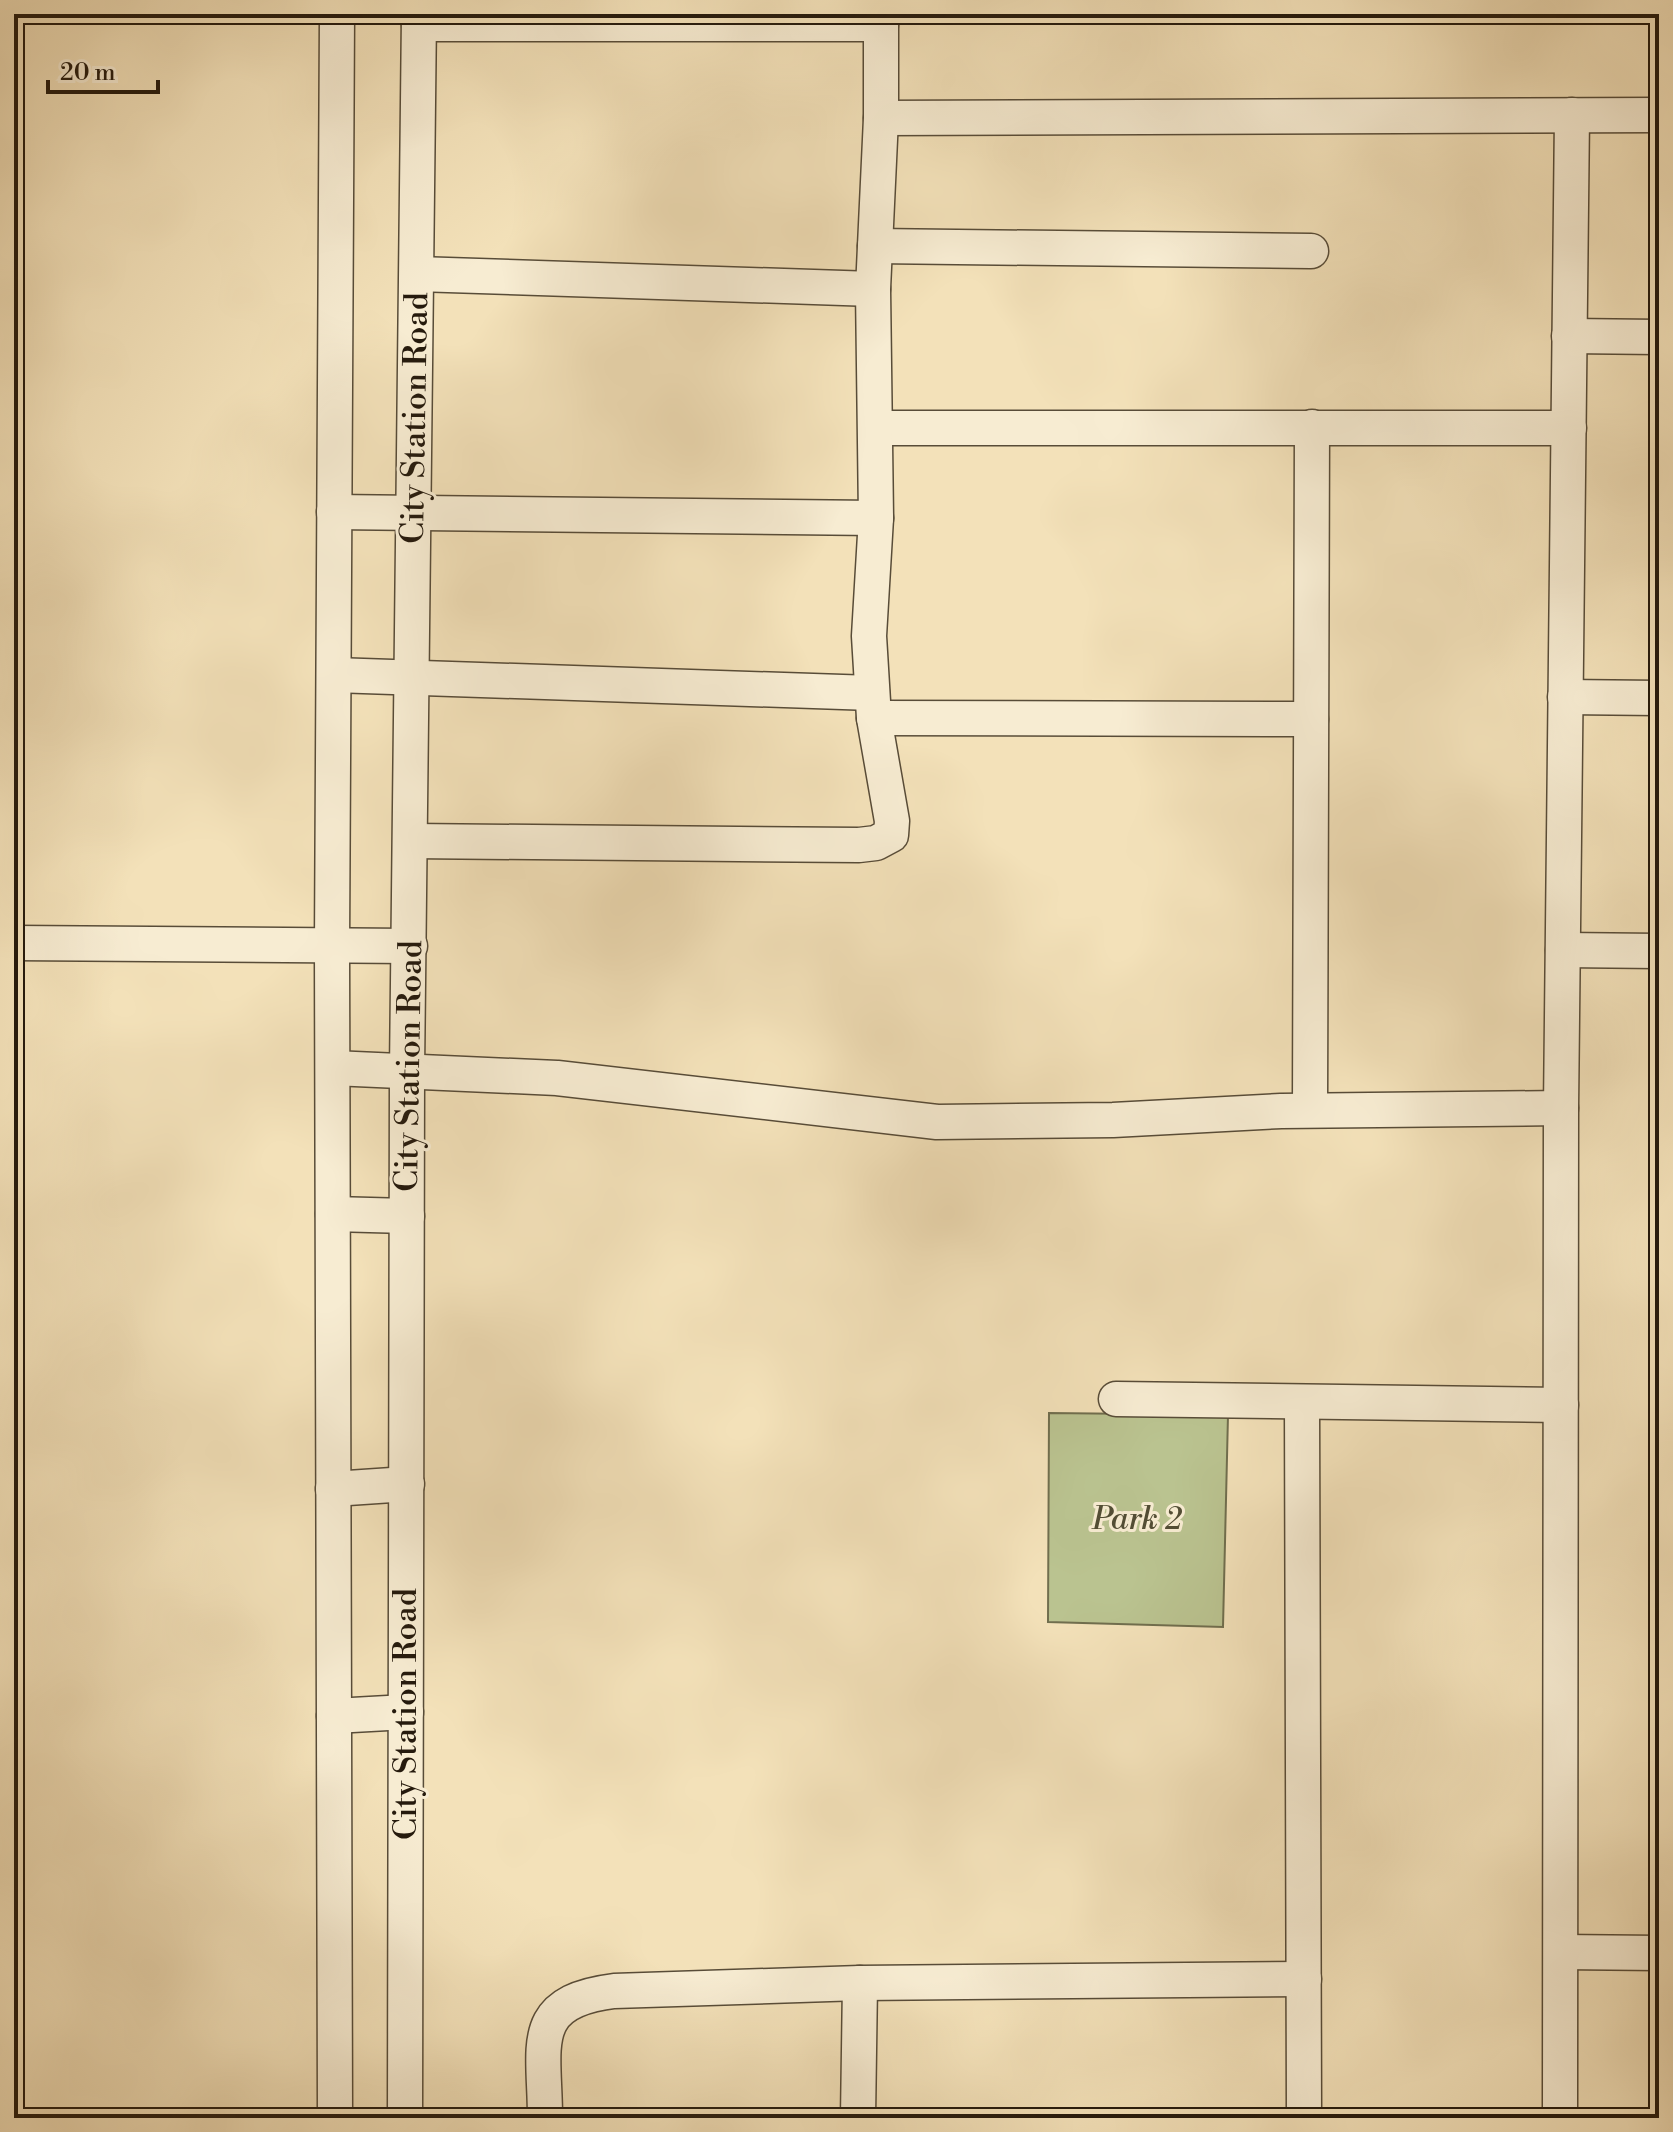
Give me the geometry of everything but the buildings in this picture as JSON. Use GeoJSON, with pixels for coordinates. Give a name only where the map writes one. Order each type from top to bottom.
{"type":"FeatureCollection","features":[{"type":"Feature","properties":{"kind":"street"},"geometry":{"type":"LineString","coordinates":[[335,2118],[332,947],[337,14]]}},
{"type":"Feature","properties":{"kind":"street"},"geometry":{"type":"LineString","coordinates":[[411,841],[876,843],[891,835],[892,821],[873,705],[869,636],[876,518],[873,289],[881,118],[881,19],[419,19]]}},
{"type":"Feature","properties":{"kind":"street","name":"City Station Road"},"geometry":{"type":"LineString","coordinates":[[405,2118],[407,1071],[419,19]]}},
{"type":"Feature","properties":{"kind":"street"},"geometry":{"type":"LineString","coordinates":[[1560,2118],[1561,1108],[1572,115]]}},
{"type":"Feature","properties":{"kind":"street"},"geometry":{"type":"LineString","coordinates":[[881,118],[1659,115]]}},
{"type":"Feature","properties":{"kind":"street"},"geometry":{"type":"LineString","coordinates":[[875,246],[1311,251]]}},
{"type":"Feature","properties":{"kind":"street"},"geometry":{"type":"LineString","coordinates":[[417,274],[873,289]]}},
{"type":"Feature","properties":{"kind":"street"},"geometry":{"type":"LineString","coordinates":[[1569,336],[1659,337]]}},
{"type":"Feature","properties":{"kind":"street"},"geometry":{"type":"LineString","coordinates":[[1310,1110],[1312,427]]}},
{"type":"Feature","properties":{"kind":"street"},"geometry":{"type":"LineString","coordinates":[[876,428],[1569,428]]}},
{"type":"Feature","properties":{"kind":"street"},"geometry":{"type":"LineString","coordinates":[[334,512],[876,518]]}},
{"type":"Feature","properties":{"kind":"street"},"geometry":{"type":"LineString","coordinates":[[334,675],[413,675],[873,705],[1311,719]]}},
{"type":"Feature","properties":{"kind":"street"},"geometry":{"type":"LineString","coordinates":[[1565,697],[1659,698]]}},
{"type":"Feature","properties":{"kind":"street"},"geometry":{"type":"LineString","coordinates":[[14,943],[410,946]]}},
{"type":"Feature","properties":{"kind":"street"},"geometry":{"type":"LineString","coordinates":[[1563,950],[1659,951]]}},
{"type":"Feature","properties":{"kind":"street"},"geometry":{"type":"LineString","coordinates":[[333,1068],[557,1078],[937,1122],[1113,1120],[1310,1110],[1561,1108]]}},
{"type":"Feature","properties":{"kind":"street"},"geometry":{"type":"LineString","coordinates":[[333,1214],[407,1216]]}},
{"type":"Feature","properties":{"kind":"street"},"geometry":{"type":"LineString","coordinates":[[1116,1399],[1561,1405]]}},
{"type":"Feature","properties":{"kind":"street"},"geometry":{"type":"LineString","coordinates":[[1302,1402],[1304,2118]]}},
{"type":"Feature","properties":{"kind":"street"},"geometry":{"type":"LineString","coordinates":[[333,1489],[407,1484]]}},
{"type":"Feature","properties":{"kind":"street"},"geometry":{"type":"LineString","coordinates":[[334,1716],[406,1712]]}},
{"type":"Feature","properties":{"kind":"street"},"geometry":{"type":"LineString","coordinates":[[1561,1952],[1659,1953]]}},
{"type":"Feature","properties":{"kind":"street"},"geometry":{"type":"LineString","coordinates":[[545,2118],[544,2033],[560,2007],[581,1995],[614,1991],[860,1983],[1304,1979]]}},
{"type":"Feature","properties":{"kind":"street"},"geometry":{"type":"LineString","coordinates":[[858,2118],[860,1983]]}},
{"type":"Feature","properties":{"kind":"green space","name":"Park 2"},"geometry":{"type":"Polygon","coordinates":[[[1049,1413],[1228,1415],[1223,1627],[1048,1622],[1049,1413]]]}}]}
